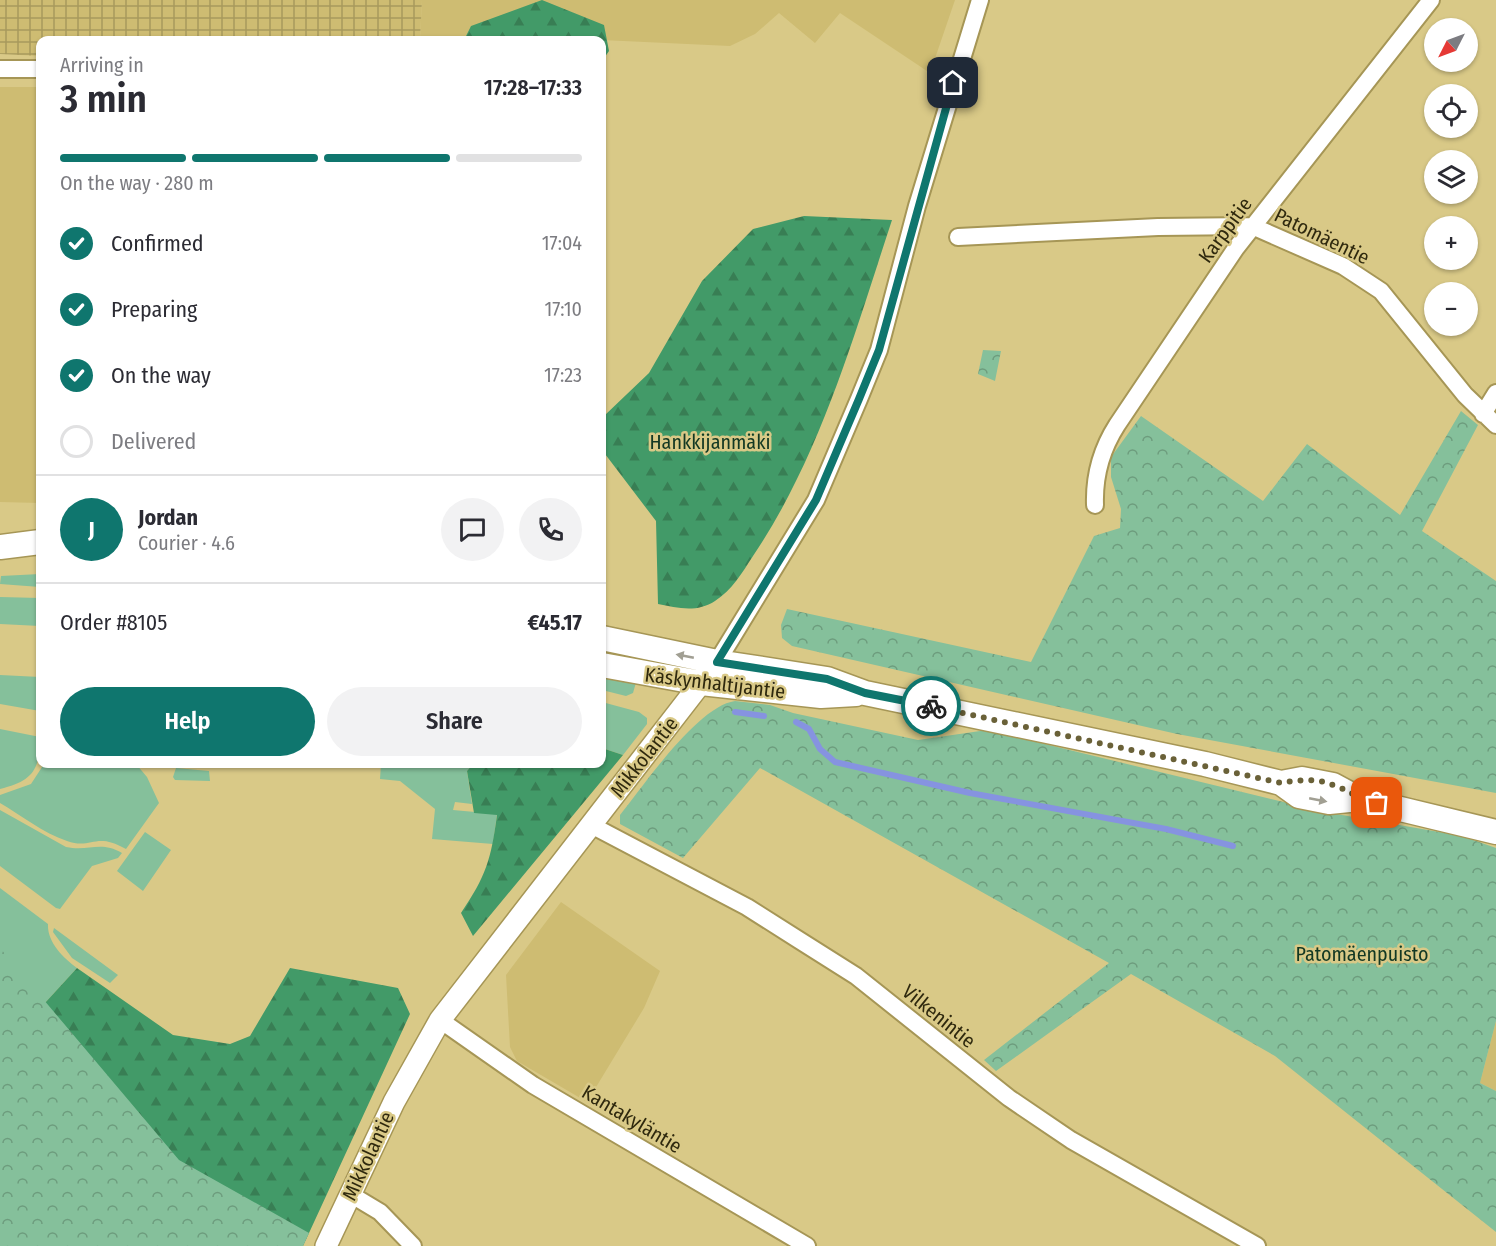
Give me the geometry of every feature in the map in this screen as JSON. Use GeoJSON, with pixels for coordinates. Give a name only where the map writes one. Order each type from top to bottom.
{"type":"FeatureCollection","features":[{"type":"Feature","properties":{"kind":"main road"},"geometry":{"type":"LineString","coordinates":[[0,539],[36,542]]}},
{"type":"Feature","properties":{"kind":"main road"},"geometry":{"type":"LineString","coordinates":[[0,546],[36,542]]}},
{"type":"Feature","properties":{"kind":"main road","name":"Käskynhaltijantie"},"geometry":{"type":"LineString","coordinates":[[606,639],[717,662],[827,679],[865,693],[1029,726],[1281,783],[1302,779],[1333,784],[1359,799],[1496,832]]}},
{"type":"Feature","properties":{"kind":"main road","name":"Käskynhaltijantie"},"geometry":{"type":"LineString","coordinates":[[606,666],[701,683],[821,696],[865,693]]}},
{"type":"Feature","properties":{"kind":"street","name":"Mikkolantie"},"geometry":{"type":"LineString","coordinates":[[326,1246],[394,1101],[440,1020],[717,662],[816,500],[879,350],[916,206],[980,0]]}},
{"type":"Feature","properties":{"kind":"street","name":"Karppitie"},"geometry":{"type":"LineString","coordinates":[[1095,505],[1095,481],[1110,436],[1252,226],[1431,0]]}},
{"type":"Feature","properties":{"kind":"street"},"geometry":{"type":"LineString","coordinates":[[0,69],[36,69]]}},
{"type":"Feature","properties":{"kind":"street","name":"Patomäentie"},"geometry":{"type":"LineString","coordinates":[[958,237],[1158,227],[1252,226],[1343,266],[1381,291],[1490,420]]}},
{"type":"Feature","properties":{"kind":"street"},"geometry":{"type":"LineString","coordinates":[[1490,420],[1496,393]]}},
{"type":"Feature","properties":{"kind":"street","name":"Vilkenintie"},"geometry":{"type":"LineString","coordinates":[[591,825],[747,908],[856,976],[1009,1098],[1064,1135],[1257,1246]]}},
{"type":"Feature","properties":{"kind":"street","name":"Kantakyläntie"},"geometry":{"type":"LineString","coordinates":[[440,1020],[533,1085],[807,1246]]}},
{"type":"Feature","properties":{"kind":"street"},"geometry":{"type":"LineString","coordinates":[[350,1194],[380,1212],[413,1246]]}},
{"type":"Feature","properties":{"kind":"shaded area"},"geometry":{"type":"Polygon","coordinates":[[[0,0],[422,0],[420,36],[36,36],[36,56],[0,54],[0,0]]]}},
{"type":"Feature","properties":{"kind":"shaded area"},"geometry":{"type":"Polygon","coordinates":[[[422,0],[955,0],[930,73],[840,13],[815,43],[779,13],[755,34],[730,46],[606,40],[606,36],[420,36],[422,0]]]}},
{"type":"Feature","properties":{"kind":"shaded area"},"geometry":{"type":"Polygon","coordinates":[[[0,87],[36,87],[36,503],[0,502],[0,87]]]}},
{"type":"Feature","properties":{"kind":"shaded area"},"geometry":{"type":"Polygon","coordinates":[[[561,902],[660,971],[644,1008],[587,1102],[517,1061],[510,1047],[506,975],[561,902]]]}},
{"type":"Feature","properties":{"kind":"shaded area"},"geometry":{"type":"Polygon","coordinates":[[[1496,1021],[1496,1091],[1480,1083],[1496,1021]]]}},
{"type":"Feature","properties":{"kind":"green space"},"geometry":{"type":"Polygon","coordinates":[[[542,0],[604,25],[609,51],[606,55],[606,36],[466,36],[471,26],[542,0]]]}},
{"type":"Feature","properties":{"kind":"green space","name":"Hankkijanmäki"},"geometry":{"type":"Polygon","coordinates":[[[804,216],[892,220],[834,393],[817,436],[777,517],[745,569],[721,597],[708,605],[694,608],[658,604],[656,521],[606,455],[606,414],[649,373],[702,281],[753,229],[804,216]]]}},
{"type":"Feature","properties":{"kind":"green space"},"geometry":{"type":"Polygon","coordinates":[[[983,350],[1001,351],[995,381],[978,374],[983,350]]]}},
{"type":"Feature","properties":{"kind":"green space"},"geometry":{"type":"Polygon","coordinates":[[[1461,411],[1478,425],[1422,531],[1496,581],[1496,793],[1177,734],[792,646],[782,638],[781,625],[787,609],[1031,662],[1094,536],[1120,528],[1121,509],[1111,477],[1111,457],[1141,416],[1263,501],[1307,444],[1400,515],[1461,411]]]}},
{"type":"Feature","properties":{"kind":"green space"},"geometry":{"type":"Polygon","coordinates":[[[36,574],[36,587],[0,584],[1,576],[36,574]]]}},
{"type":"Feature","properties":{"kind":"green space"},"geometry":{"type":"Polygon","coordinates":[[[0,597],[36,598],[36,626],[0,624],[0,597]]]}},
{"type":"Feature","properties":{"kind":"green space"},"geometry":{"type":"Polygon","coordinates":[[[606,672],[637,679],[633,693],[626,696],[606,691],[606,672]]]}},
{"type":"Feature","properties":{"kind":"green space"},"geometry":{"type":"Polygon","coordinates":[[[0,675],[36,677],[36,710],[0,704],[0,675]]]}},
{"type":"Feature","properties":{"kind":"green space","name":"Patomäenpuisto"},"geometry":{"type":"Polygon","coordinates":[[[735,701],[770,705],[793,713],[918,740],[987,730],[1325,812],[1462,836],[1496,848],[1496,1021],[1480,1083],[1496,1091],[1496,1232],[1275,1056],[1131,974],[996,1071],[984,1060],[1109,963],[760,768],[683,858],[620,824],[620,815],[657,767],[689,731],[720,706],[735,701]]]}},
{"type":"Feature","properties":{"kind":"green space"},"geometry":{"type":"Polygon","coordinates":[[[606,703],[639,712],[647,718],[647,724],[623,755],[606,749],[606,703]]]}},
{"type":"Feature","properties":{"kind":"green space"},"geometry":{"type":"Polygon","coordinates":[[[0,729],[36,736],[36,766],[32,773],[20,782],[0,789],[0,729]]]}},
{"type":"Feature","properties":{"kind":"green space"},"geometry":{"type":"Polygon","coordinates":[[[606,749],[623,755],[473,936],[461,913],[482,878],[492,844],[497,815],[474,813],[467,771],[470,768],[606,768],[606,749]]]}},
{"type":"Feature","properties":{"kind":"green space"},"geometry":{"type":"Polygon","coordinates":[[[41,768],[139,768],[147,777],[159,803],[126,849],[107,841],[75,843],[58,838],[41,829],[0,803],[0,795],[31,784],[41,768]]]}},
{"type":"Feature","properties":{"kind":"green space"},"geometry":{"type":"Polygon","coordinates":[[[176,768],[209,771],[210,781],[175,780],[173,777],[176,768]]]}},
{"type":"Feature","properties":{"kind":"green space"},"geometry":{"type":"Polygon","coordinates":[[[381,768],[470,768],[467,771],[472,804],[455,802],[453,810],[497,814],[493,844],[432,839],[435,809],[400,781],[380,779],[381,768]]]}},
{"type":"Feature","properties":{"kind":"green space"},"geometry":{"type":"Polygon","coordinates":[[[0,810],[66,847],[107,847],[122,853],[118,858],[92,866],[60,909],[56,908],[0,866],[0,810]]]}},
{"type":"Feature","properties":{"kind":"green space"},"geometry":{"type":"Polygon","coordinates":[[[145,832],[171,850],[143,891],[117,871],[145,832]]]}},
{"type":"Feature","properties":{"kind":"green space"},"geometry":{"type":"Polygon","coordinates":[[[0,888],[48,924],[53,943],[61,954],[77,968],[0,1052],[0,888]]]}},
{"type":"Feature","properties":{"kind":"green space"},"geometry":{"type":"Polygon","coordinates":[[[54,928],[118,975],[110,983],[72,958],[53,932],[54,928]]]}},
{"type":"Feature","properties":{"kind":"green space"},"geometry":{"type":"Polygon","coordinates":[[[0,948],[179,1160],[309,1233],[303,1246],[0,1246],[0,948]]]}},
{"type":"Feature","properties":{"kind":"green space"},"geometry":{"type":"Polygon","coordinates":[[[77,968],[173,1035],[230,1044],[250,1036],[290,968],[398,988],[410,1014],[303,1246],[0,1052],[77,968]]]}},
{"type":"Feature","properties":{"kind":"waterway"},"geometry":{"type":"LineString","coordinates":[[735,712],[764,716]]}},
{"type":"Feature","properties":{"kind":"waterway"},"geometry":{"type":"LineString","coordinates":[[796,722],[809,729],[820,749],[835,762],[970,793],[1166,829],[1233,846]]}},
{"type":"Feature","properties":{"kind":"way so far"},"geometry":{"type":"LineString","coordinates":[[931,706],[1205,764],[1281,783],[1302,779],[1333,784],[1359,799],[1377,803]]}},
{"type":"Feature","properties":{"kind":"route"},"geometry":{"type":"LineString","coordinates":[[931,706],[865,693],[827,679],[717,662],[816,500],[879,350],[916,206],[953,83]]}}]}
